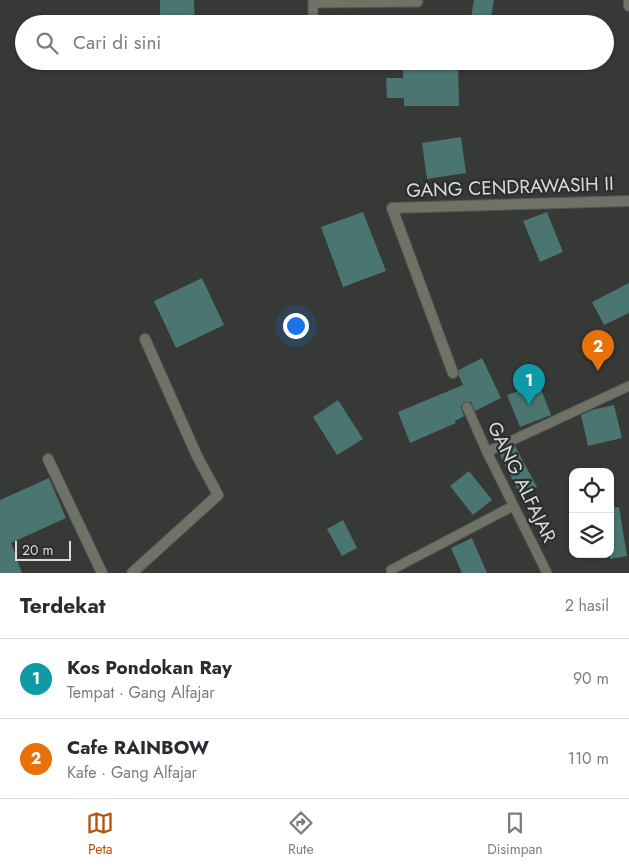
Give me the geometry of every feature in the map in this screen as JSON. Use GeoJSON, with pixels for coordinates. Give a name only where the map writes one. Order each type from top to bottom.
{"type":"FeatureCollection","features":[{"type":"Feature","properties":{"kind":"street"},"geometry":{"type":"LineString","coordinates":[[629,0],[629,6]]}},
{"type":"Feature","properties":{"kind":"street","name":"GANG CENDRAWASIH II"},"geometry":{"type":"LineString","coordinates":[[453,372],[392,208],[629,201]]}},
{"type":"Feature","properties":{"kind":"street"},"geometry":{"type":"LineString","coordinates":[[132,573],[218,495],[197,456],[145,339]]}},
{"type":"Feature","properties":{"kind":"street"},"geometry":{"type":"LineString","coordinates":[[48,459],[102,573]]}},
{"type":"Feature","properties":{"kind":"lane"},"geometry":{"type":"LineString","coordinates":[[313,15],[313,1],[418,2]]}},
{"type":"Feature","properties":{"kind":"lane"},"geometry":{"type":"LineString","coordinates":[[486,452],[629,386]]}},
{"type":"Feature","properties":{"kind":"lane","name":"GANG ALFAJAR"},"geometry":{"type":"LineString","coordinates":[[467,407],[486,452],[547,573]]}},
{"type":"Feature","properties":{"kind":"lane"},"geometry":{"type":"LineString","coordinates":[[391,570],[513,506]]}},
{"type":"Feature","properties":{"kind":"building"},"geometry":{"type":"Polygon","coordinates":[[[160,0],[194,0],[195,15],[160,15],[160,0]]]}},
{"type":"Feature","properties":{"kind":"building"},"geometry":{"type":"Polygon","coordinates":[[[474,0],[494,0],[492,15],[472,15],[474,0]]]}},
{"type":"Feature","properties":{"kind":"building"},"geometry":{"type":"Polygon","coordinates":[[[403,70],[458,70],[459,106],[404,106],[404,98],[387,98],[386,78],[403,78],[403,70]]]}},
{"type":"Feature","properties":{"kind":"building"},"geometry":{"type":"Polygon","coordinates":[[[461,137],[466,173],[427,179],[422,143],[461,137]]]}},
{"type":"Feature","properties":{"kind":"building"},"geometry":{"type":"Polygon","coordinates":[[[363,212],[386,271],[343,287],[321,227],[363,212]]]}},
{"type":"Feature","properties":{"kind":"building"},"geometry":{"type":"Polygon","coordinates":[[[547,212],[563,252],[540,262],[523,221],[547,212]]]}},
{"type":"Feature","properties":{"kind":"building"},"geometry":{"type":"Polygon","coordinates":[[[202,278],[224,325],[176,348],[154,301],[202,278]]]}},
{"type":"Feature","properties":{"kind":"building"},"geometry":{"type":"Polygon","coordinates":[[[629,283],[629,313],[604,325],[592,302],[629,283]]]}},
{"type":"Feature","properties":{"kind":"building"},"geometry":{"type":"Polygon","coordinates":[[[482,358],[501,398],[475,411],[471,402],[464,402],[461,407],[464,416],[455,421],[456,423],[410,443],[398,412],[463,385],[459,376],[459,370],[482,358]]]}},
{"type":"Feature","properties":{"kind":"building"},"geometry":{"type":"Polygon","coordinates":[[[539,384],[551,415],[520,427],[507,395],[539,384]]]}},
{"type":"Feature","properties":{"kind":"building"},"geometry":{"type":"Polygon","coordinates":[[[338,400],[363,439],[337,455],[313,417],[338,400]]]}},
{"type":"Feature","properties":{"kind":"building"},"geometry":{"type":"Polygon","coordinates":[[[614,405],[622,438],[588,446],[581,415],[592,410],[614,405]]]}},
{"type":"Feature","properties":{"kind":"building"},"geometry":{"type":"Polygon","coordinates":[[[515,446],[537,487],[521,496],[499,453],[515,446]]]}},
{"type":"Feature","properties":{"kind":"building"},"geometry":{"type":"Polygon","coordinates":[[[469,471],[492,500],[473,515],[450,486],[469,471]]]}},
{"type":"Feature","properties":{"kind":"building"},"geometry":{"type":"Polygon","coordinates":[[[49,478],[66,518],[11,543],[22,573],[0,573],[0,500],[49,478]]]}},
{"type":"Feature","properties":{"kind":"building"},"geometry":{"type":"Polygon","coordinates":[[[619,507],[627,556],[610,559],[614,558],[614,508],[619,507]]]}},
{"type":"Feature","properties":{"kind":"building"},"geometry":{"type":"Polygon","coordinates":[[[343,520],[357,548],[342,556],[327,529],[343,520]]]}},
{"type":"Feature","properties":{"kind":"building"},"geometry":{"type":"Polygon","coordinates":[[[472,538],[487,573],[462,573],[451,548],[472,538]]]}},
{"type":"Feature","properties":{"kind":"place","name":"Cafe RAINBOW"},"geometry":{"type":"Point","coordinates":[598,371]}},
{"type":"Feature","properties":{"kind":"place","name":"Kos Pondokan Ray"},"geometry":{"type":"Point","coordinates":[529,405]}}]}
